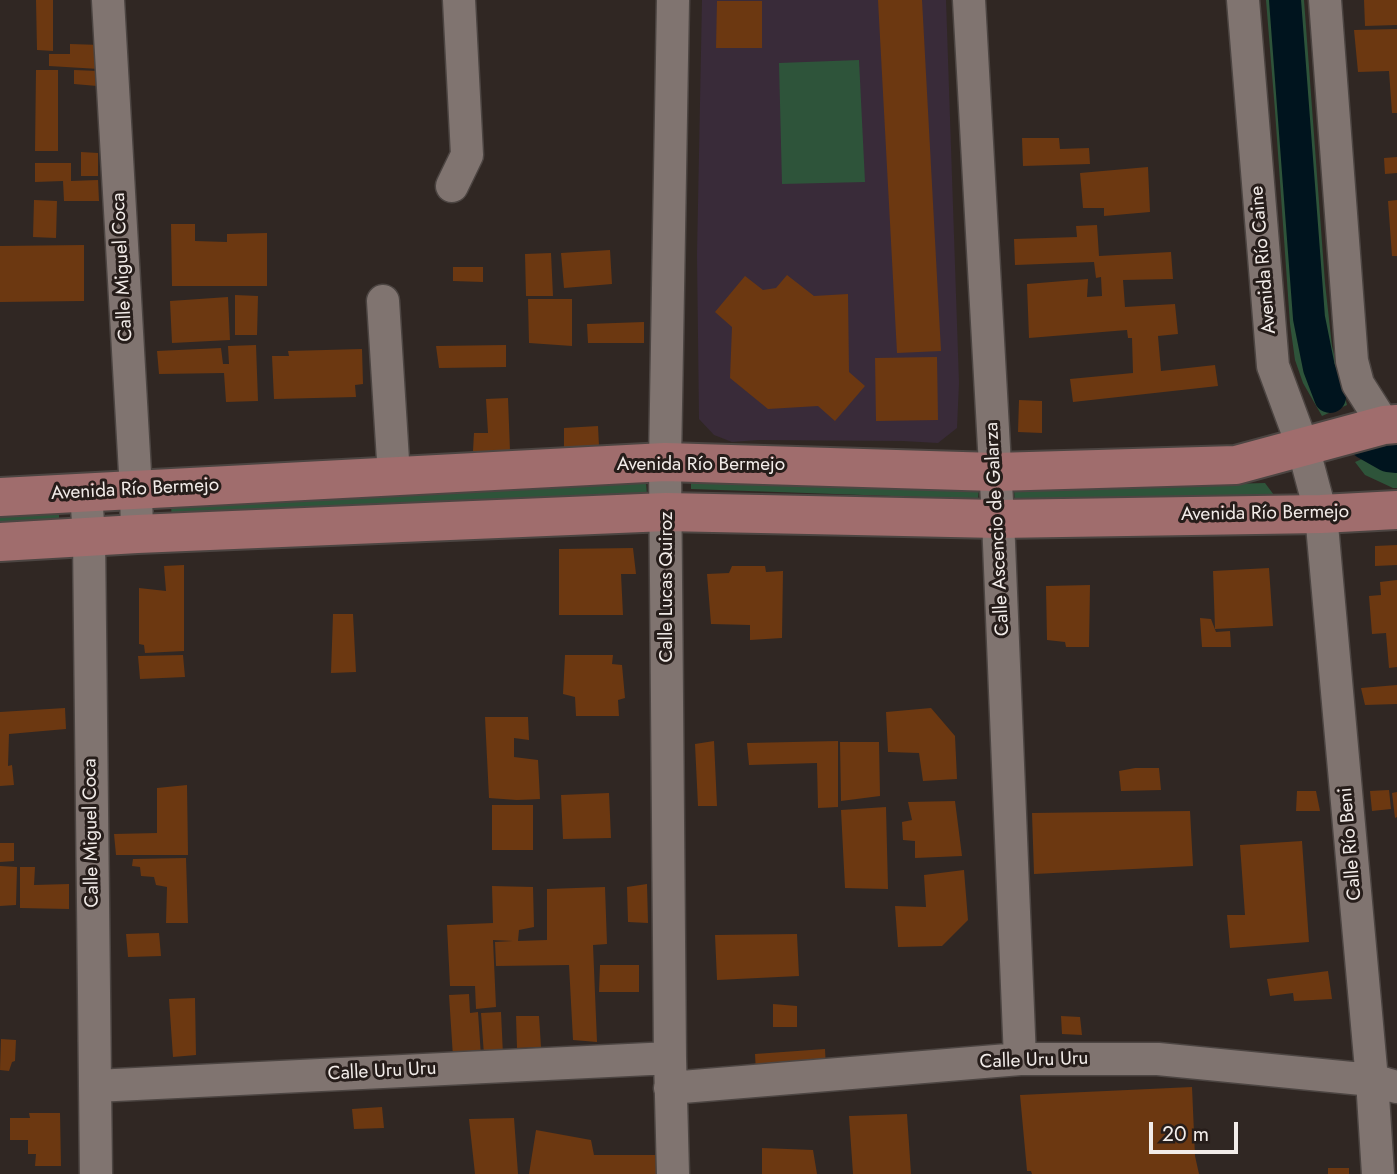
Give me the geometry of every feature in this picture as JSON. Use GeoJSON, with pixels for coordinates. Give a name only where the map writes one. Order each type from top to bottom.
{"type":"FeatureCollection","features":[{"type":"Feature","properties":{"kind":"main road","name":"Avenida Río Bermejo"},"geometry":{"type":"LineString","coordinates":[[0,497],[665,462],[995,472],[1236,465],[1391,424]]}},
{"type":"Feature","properties":{"kind":"main road","name":"Avenida Río Bermejo"},"geometry":{"type":"LineString","coordinates":[[0,542],[666,512],[998,519],[1321,514],[1397,510]]}},
{"type":"Feature","properties":{"kind":"street","name":"Calle Miguel Coca"},"geometry":{"type":"LineString","coordinates":[[108,0],[137,534]]}},
{"type":"Feature","properties":{"kind":"street"},"geometry":{"type":"LineString","coordinates":[[453,186],[467,155],[459,0]]}},
{"type":"Feature","properties":{"kind":"street","name":"Calle Lucas Quiroz"},"geometry":{"type":"LineString","coordinates":[[673,0],[665,462],[673,1174]]}},
{"type":"Feature","properties":{"kind":"street","name":"Calle Ascencio de Galarza"},"geometry":{"type":"LineString","coordinates":[[969,0],[998,519],[1020,1059]]}},
{"type":"Feature","properties":{"kind":"street","name":"Avenida Río Caine"},"geometry":{"type":"LineString","coordinates":[[1243,0],[1273,366],[1303,447],[1321,514]]}},
{"type":"Feature","properties":{"kind":"street"},"geometry":{"type":"LineString","coordinates":[[1325,0],[1352,361],[1358,384],[1391,424]]}},
{"type":"Feature","properties":{"kind":"street"},"geometry":{"type":"LineString","coordinates":[[383,301],[394,476]]}},
{"type":"Feature","properties":{"kind":"street","name":"Calle Miguel Coca"},"geometry":{"type":"LineString","coordinates":[[86,492],[89,537],[96,1174]]}},
{"type":"Feature","properties":{"kind":"street","name":"Calle Río Beni"},"geometry":{"type":"LineString","coordinates":[[1321,514],[1385,1084],[1378,1174]]}},
{"type":"Feature","properties":{"kind":"street","name":"Calle Uru Uru"},"geometry":{"type":"LineString","coordinates":[[95,1086],[670,1073],[1020,1059],[1158,1059],[1385,1084]]}},
{"type":"Feature","properties":{"kind":"shaded area"},"geometry":{"type":"Polygon","coordinates":[[[702,0],[946,0],[959,383],[957,428],[938,443],[758,440],[732,442],[714,435],[699,419],[697,255],[702,0]]]}},
{"type":"Feature","properties":{"kind":"green space"},"geometry":{"type":"Polygon","coordinates":[[[1266,0],[1304,0],[1325,283],[1332,346],[1347,405],[1322,416],[1303,383],[1295,360],[1290,324],[1266,0]]]}},
{"type":"Feature","properties":{"kind":"green space"},"geometry":{"type":"Polygon","coordinates":[[[859,60],[865,182],[782,184],[779,63],[859,60]]]}},
{"type":"Feature","properties":{"kind":"green space"},"geometry":{"type":"Polygon","coordinates":[[[1397,444],[1397,488],[1365,475],[1355,462],[1397,444]]]}},
{"type":"Feature","properties":{"kind":"green space"},"geometry":{"type":"Polygon","coordinates":[[[691,478],[979,488],[978,499],[691,489],[691,478]]]}},
{"type":"Feature","properties":{"kind":"green space"},"geometry":{"type":"Polygon","coordinates":[[[646,482],[647,495],[172,520],[171,506],[646,482]]]}},
{"type":"Feature","properties":{"kind":"green space"},"geometry":{"type":"Polygon","coordinates":[[[1265,483],[1274,495],[1015,505],[1014,490],[1265,483]]]}},
{"type":"Feature","properties":{"kind":"green space"},"geometry":{"type":"Polygon","coordinates":[[[59,509],[59,523],[0,525],[0,512],[59,509]]]}},
{"type":"Feature","properties":{"kind":"building"},"geometry":{"type":"Polygon","coordinates":[[[36,0],[53,0],[53,51],[37,50],[36,0]]]}},
{"type":"Feature","properties":{"kind":"building"},"geometry":{"type":"Polygon","coordinates":[[[878,0],[922,0],[941,351],[897,353],[878,0]]]}},
{"type":"Feature","properties":{"kind":"building"},"geometry":{"type":"Polygon","coordinates":[[[1364,0],[1397,0],[1397,25],[1365,26],[1364,0]]]}},
{"type":"Feature","properties":{"kind":"building"},"geometry":{"type":"Polygon","coordinates":[[[717,1],[762,1],[762,48],[716,48],[717,1]]]}},
{"type":"Feature","properties":{"kind":"building"},"geometry":{"type":"Polygon","coordinates":[[[1397,29],[1397,113],[1392,113],[1389,71],[1358,72],[1354,30],[1397,29]]]}},
{"type":"Feature","properties":{"kind":"building"},"geometry":{"type":"Polygon","coordinates":[[[70,44],[101,45],[99,69],[49,66],[49,54],[70,54],[70,44]]]}},
{"type":"Feature","properties":{"kind":"building"},"geometry":{"type":"Polygon","coordinates":[[[36,70],[58,70],[58,151],[35,151],[36,70]]]}},
{"type":"Feature","properties":{"kind":"building"},"geometry":{"type":"Polygon","coordinates":[[[74,70],[98,71],[97,86],[74,84],[74,70]]]}},
{"type":"Feature","properties":{"kind":"building"},"geometry":{"type":"Polygon","coordinates":[[[1022,138],[1059,138],[1060,149],[1089,148],[1090,164],[1023,166],[1022,138]]]}},
{"type":"Feature","properties":{"kind":"building"},"geometry":{"type":"Polygon","coordinates":[[[81,152],[98,153],[98,176],[81,176],[81,152]]]}},
{"type":"Feature","properties":{"kind":"building"},"geometry":{"type":"Polygon","coordinates":[[[1397,157],[1397,173],[1385,174],[1384,158],[1397,157]]]}},
{"type":"Feature","properties":{"kind":"building"},"geometry":{"type":"Polygon","coordinates":[[[35,163],[71,163],[71,181],[98,180],[99,201],[64,201],[63,181],[35,182],[35,163]]]}},
{"type":"Feature","properties":{"kind":"building"},"geometry":{"type":"Polygon","coordinates":[[[1148,167],[1150,212],[1104,216],[1104,208],[1083,208],[1080,173],[1148,167]]]}},
{"type":"Feature","properties":{"kind":"building"},"geometry":{"type":"Polygon","coordinates":[[[34,200],[57,201],[56,238],[33,237],[34,200]]]}},
{"type":"Feature","properties":{"kind":"building"},"geometry":{"type":"Polygon","coordinates":[[[1397,200],[1397,256],[1392,256],[1388,201],[1397,200]]]}},
{"type":"Feature","properties":{"kind":"building"},"geometry":{"type":"Polygon","coordinates":[[[171,224],[195,224],[195,241],[227,242],[227,234],[267,233],[267,286],[172,286],[171,224]]]}},
{"type":"Feature","properties":{"kind":"building"},"geometry":{"type":"Polygon","coordinates":[[[1097,225],[1099,256],[1171,252],[1173,279],[1123,280],[1125,307],[1175,304],[1178,334],[1158,336],[1161,371],[1215,365],[1218,386],[1073,402],[1070,379],[1133,373],[1132,338],[1128,338],[1127,330],[1029,338],[1027,284],[1088,279],[1087,297],[1102,296],[1101,277],[1096,278],[1094,262],[1015,265],[1014,239],[1077,237],[1076,226],[1097,225]]]}},
{"type":"Feature","properties":{"kind":"building"},"geometry":{"type":"Polygon","coordinates":[[[84,245],[84,301],[0,302],[0,246],[84,245]]]}},
{"type":"Feature","properties":{"kind":"building"},"geometry":{"type":"Polygon","coordinates":[[[610,250],[612,284],[564,288],[561,253],[610,250]]]}},
{"type":"Feature","properties":{"kind":"building"},"geometry":{"type":"Polygon","coordinates":[[[551,253],[553,296],[526,296],[525,254],[551,253]]]}},
{"type":"Feature","properties":{"kind":"building"},"geometry":{"type":"Polygon","coordinates":[[[453,267],[483,267],[483,282],[453,281],[453,267]]]}},
{"type":"Feature","properties":{"kind":"building"},"geometry":{"type":"Polygon","coordinates":[[[787,275],[814,296],[848,294],[849,372],[865,386],[835,421],[818,406],[768,409],[730,378],[732,327],[715,312],[745,276],[763,290],[776,288],[787,275]]]}},
{"type":"Feature","properties":{"kind":"building"},"geometry":{"type":"Polygon","coordinates":[[[235,295],[258,296],[257,335],[235,335],[235,295]]]}},
{"type":"Feature","properties":{"kind":"building"},"geometry":{"type":"Polygon","coordinates":[[[228,297],[230,340],[172,343],[170,301],[228,297]]]}},
{"type":"Feature","properties":{"kind":"building"},"geometry":{"type":"Polygon","coordinates":[[[528,299],[572,299],[572,346],[529,343],[528,299]]]}},
{"type":"Feature","properties":{"kind":"building"},"geometry":{"type":"Polygon","coordinates":[[[644,322],[644,343],[588,343],[587,324],[644,322]]]}},
{"type":"Feature","properties":{"kind":"building"},"geometry":{"type":"Polygon","coordinates":[[[256,345],[258,401],[226,402],[224,373],[159,374],[157,351],[221,348],[223,364],[229,364],[228,346],[256,345]]]}},
{"type":"Feature","properties":{"kind":"building"},"geometry":{"type":"Polygon","coordinates":[[[506,345],[506,367],[439,368],[436,346],[506,345]]]}},
{"type":"Feature","properties":{"kind":"building"},"geometry":{"type":"Polygon","coordinates":[[[362,349],[363,384],[355,385],[356,397],[274,399],[272,356],[289,356],[288,351],[362,349]]]}},
{"type":"Feature","properties":{"kind":"building"},"geometry":{"type":"Polygon","coordinates":[[[937,357],[938,420],[876,421],[875,358],[937,357]]]}},
{"type":"Feature","properties":{"kind":"building"},"geometry":{"type":"Polygon","coordinates":[[[508,398],[510,451],[473,451],[474,433],[488,433],[486,399],[508,398]]]}},
{"type":"Feature","properties":{"kind":"building"},"geometry":{"type":"Polygon","coordinates":[[[1019,400],[1042,401],[1042,433],[1018,432],[1019,400]]]}},
{"type":"Feature","properties":{"kind":"building"},"geometry":{"type":"Polygon","coordinates":[[[598,426],[599,446],[564,448],[564,428],[598,426]]]}},
{"type":"Feature","properties":{"kind":"building"},"geometry":{"type":"Polygon","coordinates":[[[1397,545],[1397,565],[1375,566],[1375,546],[1397,545]]]}},
{"type":"Feature","properties":{"kind":"building"},"geometry":{"type":"Polygon","coordinates":[[[633,548],[636,574],[621,574],[623,615],[559,615],[559,549],[633,548]]]}},
{"type":"Feature","properties":{"kind":"building"},"geometry":{"type":"Polygon","coordinates":[[[184,565],[184,651],[145,653],[144,645],[139,644],[139,588],[166,591],[164,566],[184,565]]]}},
{"type":"Feature","properties":{"kind":"building"},"geometry":{"type":"Polygon","coordinates":[[[732,566],[765,566],[766,572],[783,571],[782,638],[750,640],[750,625],[711,624],[707,574],[729,573],[732,566]]]}},
{"type":"Feature","properties":{"kind":"building"},"geometry":{"type":"Polygon","coordinates":[[[1269,568],[1273,626],[1215,629],[1213,571],[1269,568]]]}},
{"type":"Feature","properties":{"kind":"building"},"geometry":{"type":"Polygon","coordinates":[[[1397,580],[1397,667],[1389,668],[1386,633],[1372,634],[1369,596],[1381,595],[1380,582],[1397,580]]]}},
{"type":"Feature","properties":{"kind":"building"},"geometry":{"type":"Polygon","coordinates":[[[1090,585],[1089,647],[1066,647],[1065,642],[1047,640],[1046,586],[1090,585]]]}},
{"type":"Feature","properties":{"kind":"building"},"geometry":{"type":"Polygon","coordinates":[[[333,614],[353,614],[356,672],[331,673],[333,614]]]}},
{"type":"Feature","properties":{"kind":"building"},"geometry":{"type":"Polygon","coordinates":[[[1200,618],[1211,619],[1216,632],[1230,631],[1231,647],[1202,647],[1200,618]]]}},
{"type":"Feature","properties":{"kind":"building"},"geometry":{"type":"Polygon","coordinates":[[[183,655],[185,677],[140,679],[138,656],[183,655]]]}},
{"type":"Feature","properties":{"kind":"building"},"geometry":{"type":"Polygon","coordinates":[[[565,655],[613,655],[612,664],[622,665],[625,698],[618,700],[619,716],[576,716],[575,697],[563,694],[565,655]]]}},
{"type":"Feature","properties":{"kind":"building"},"geometry":{"type":"Polygon","coordinates":[[[1397,685],[1397,704],[1365,705],[1361,688],[1397,685]]]}},
{"type":"Feature","properties":{"kind":"building"},"geometry":{"type":"Polygon","coordinates":[[[65,708],[66,729],[9,734],[8,766],[12,765],[14,785],[0,786],[0,712],[65,708]]]}},
{"type":"Feature","properties":{"kind":"building"},"geometry":{"type":"Polygon","coordinates":[[[931,708],[955,736],[957,779],[923,781],[919,753],[888,752],[886,712],[931,708]]]}},
{"type":"Feature","properties":{"kind":"building"},"geometry":{"type":"Polygon","coordinates":[[[485,717],[528,717],[529,740],[514,738],[514,757],[538,760],[540,799],[489,798],[485,717]]]}},
{"type":"Feature","properties":{"kind":"building"},"geometry":{"type":"Polygon","coordinates":[[[714,741],[717,806],[698,806],[695,744],[714,741]]]}},
{"type":"Feature","properties":{"kind":"building"},"geometry":{"type":"Polygon","coordinates":[[[838,741],[838,807],[818,808],[817,763],[749,765],[747,743],[838,741]]]}},
{"type":"Feature","properties":{"kind":"building"},"geometry":{"type":"Polygon","coordinates":[[[840,742],[879,742],[880,796],[841,801],[840,742]]]}},
{"type":"Feature","properties":{"kind":"building"},"geometry":{"type":"Polygon","coordinates":[[[1159,768],[1161,790],[1121,791],[1119,771],[1159,768]]]}},
{"type":"Feature","properties":{"kind":"building"},"geometry":{"type":"Polygon","coordinates":[[[187,785],[188,855],[116,855],[114,834],[157,833],[157,788],[187,785]]]}},
{"type":"Feature","properties":{"kind":"building"},"geometry":{"type":"Polygon","coordinates":[[[1389,790],[1391,809],[1372,811],[1370,791],[1389,790]]]}},
{"type":"Feature","properties":{"kind":"building"},"geometry":{"type":"Polygon","coordinates":[[[1297,791],[1316,791],[1320,811],[1296,811],[1297,791]]]}},
{"type":"Feature","properties":{"kind":"building"},"geometry":{"type":"Polygon","coordinates":[[[1397,792],[1397,817],[1395,818],[1392,793],[1397,792]]]}},
{"type":"Feature","properties":{"kind":"building"},"geometry":{"type":"Polygon","coordinates":[[[609,793],[611,838],[563,839],[561,795],[609,793]]]}},
{"type":"Feature","properties":{"kind":"building"},"geometry":{"type":"Polygon","coordinates":[[[955,801],[962,856],[915,858],[915,841],[903,840],[902,822],[912,820],[908,802],[955,801]]]}},
{"type":"Feature","properties":{"kind":"building"},"geometry":{"type":"Polygon","coordinates":[[[492,805],[533,805],[533,850],[492,850],[492,805]]]}},
{"type":"Feature","properties":{"kind":"building"},"geometry":{"type":"Polygon","coordinates":[[[886,807],[888,889],[845,888],[841,810],[886,807]]]}},
{"type":"Feature","properties":{"kind":"building"},"geometry":{"type":"Polygon","coordinates":[[[1190,811],[1193,866],[1034,874],[1032,813],[1190,811]]]}},
{"type":"Feature","properties":{"kind":"building"},"geometry":{"type":"Polygon","coordinates":[[[1302,841],[1309,942],[1230,948],[1227,915],[1245,915],[1240,845],[1302,841]]]}},
{"type":"Feature","properties":{"kind":"building"},"geometry":{"type":"Polygon","coordinates":[[[0,843],[14,843],[14,861],[0,862],[0,843]]]}},
{"type":"Feature","properties":{"kind":"building"},"geometry":{"type":"Polygon","coordinates":[[[186,858],[188,923],[166,923],[167,887],[156,885],[154,877],[141,876],[140,867],[132,866],[133,859],[186,858]]]}},
{"type":"Feature","properties":{"kind":"building"},"geometry":{"type":"Polygon","coordinates":[[[0,866],[17,867],[16,905],[0,906],[0,866]]]}},
{"type":"Feature","properties":{"kind":"building"},"geometry":{"type":"Polygon","coordinates":[[[20,867],[35,867],[34,885],[69,884],[69,909],[20,908],[20,867]]]}},
{"type":"Feature","properties":{"kind":"building"},"geometry":{"type":"Polygon","coordinates":[[[964,870],[968,920],[942,946],[898,947],[895,906],[926,907],[924,875],[964,870]]]}},
{"type":"Feature","properties":{"kind":"building"},"geometry":{"type":"Polygon","coordinates":[[[647,884],[648,923],[628,922],[627,887],[647,884]]]}},
{"type":"Feature","properties":{"kind":"building"},"geometry":{"type":"Polygon","coordinates":[[[492,886],[533,887],[534,927],[519,930],[518,941],[547,940],[547,889],[605,887],[607,944],[593,945],[597,1042],[573,1040],[569,965],[496,966],[495,942],[513,941],[493,940],[496,1007],[476,1009],[475,986],[450,986],[447,925],[493,923],[492,886]]]}},
{"type":"Feature","properties":{"kind":"building"},"geometry":{"type":"Polygon","coordinates":[[[159,933],[161,956],[128,957],[126,934],[159,933]]]}},
{"type":"Feature","properties":{"kind":"building"},"geometry":{"type":"Polygon","coordinates":[[[797,934],[799,976],[717,980],[715,935],[797,934]]]}},
{"type":"Feature","properties":{"kind":"building"},"geometry":{"type":"Polygon","coordinates":[[[600,965],[639,965],[639,992],[599,992],[600,965]]]}},
{"type":"Feature","properties":{"kind":"building"},"geometry":{"type":"Polygon","coordinates":[[[1328,971],[1332,999],[1294,1001],[1293,993],[1270,996],[1267,979],[1328,971]]]}},
{"type":"Feature","properties":{"kind":"building"},"geometry":{"type":"Polygon","coordinates":[[[469,994],[470,1013],[478,1012],[481,1056],[453,1057],[449,995],[469,994]]]}},
{"type":"Feature","properties":{"kind":"building"},"geometry":{"type":"Polygon","coordinates":[[[195,998],[196,1055],[173,1057],[169,999],[195,998]]]}},
{"type":"Feature","properties":{"kind":"building"},"geometry":{"type":"Polygon","coordinates":[[[773,1004],[797,1006],[797,1027],[773,1027],[773,1004]]]}},
{"type":"Feature","properties":{"kind":"building"},"geometry":{"type":"Polygon","coordinates":[[[501,1012],[503,1055],[484,1055],[481,1013],[501,1012]]]}},
{"type":"Feature","properties":{"kind":"building"},"geometry":{"type":"Polygon","coordinates":[[[516,1016],[539,1016],[541,1047],[517,1048],[516,1016]]]}},
{"type":"Feature","properties":{"kind":"building"},"geometry":{"type":"Polygon","coordinates":[[[1061,1016],[1080,1017],[1082,1035],[1062,1034],[1061,1016]]]}},
{"type":"Feature","properties":{"kind":"building"},"geometry":{"type":"Polygon","coordinates":[[[1,1039],[16,1040],[15,1061],[9,1071],[0,1070],[1,1039]]]}},
{"type":"Feature","properties":{"kind":"building"},"geometry":{"type":"Polygon","coordinates":[[[825,1049],[826,1069],[756,1073],[755,1054],[825,1049]]]}},
{"type":"Feature","properties":{"kind":"building"},"geometry":{"type":"Polygon","coordinates":[[[1192,1087],[1195,1156],[1199,1174],[1032,1174],[1027,1171],[1020,1095],[1192,1087]]]}},
{"type":"Feature","properties":{"kind":"building"},"geometry":{"type":"Polygon","coordinates":[[[382,1107],[384,1128],[354,1129],[352,1109],[382,1107]]]}},
{"type":"Feature","properties":{"kind":"building"},"geometry":{"type":"Polygon","coordinates":[[[29,1113],[60,1113],[61,1166],[35,1166],[36,1154],[28,1154],[28,1140],[10,1140],[10,1118],[30,1118],[29,1113]]]}},
{"type":"Feature","properties":{"kind":"building"},"geometry":{"type":"Polygon","coordinates":[[[907,1114],[911,1174],[853,1174],[849,1116],[907,1114]]]}},
{"type":"Feature","properties":{"kind":"building"},"geometry":{"type":"Polygon","coordinates":[[[514,1118],[518,1174],[475,1174],[469,1119],[514,1118]]]}},
{"type":"Feature","properties":{"kind":"building"},"geometry":{"type":"Polygon","coordinates":[[[536,1130],[591,1140],[594,1155],[656,1155],[657,1174],[529,1174],[536,1130]]]}},
{"type":"Feature","properties":{"kind":"building"},"geometry":{"type":"Polygon","coordinates":[[[762,1148],[813,1150],[817,1174],[762,1174],[762,1148]]]}},
{"type":"Feature","properties":{"kind":"building"},"geometry":{"type":"Polygon","coordinates":[[[1328,1168],[1349,1168],[1349,1174],[1328,1174],[1328,1168]]]}},
{"type":"Feature","properties":{"kind":"waterway"},"geometry":{"type":"LineString","coordinates":[[1285,0],[1309,318],[1319,368],[1330,397]]}},
{"type":"Feature","properties":{"kind":"waterway"},"geometry":{"type":"LineString","coordinates":[[1365,443],[1388,456],[1397,457]]}}]}
